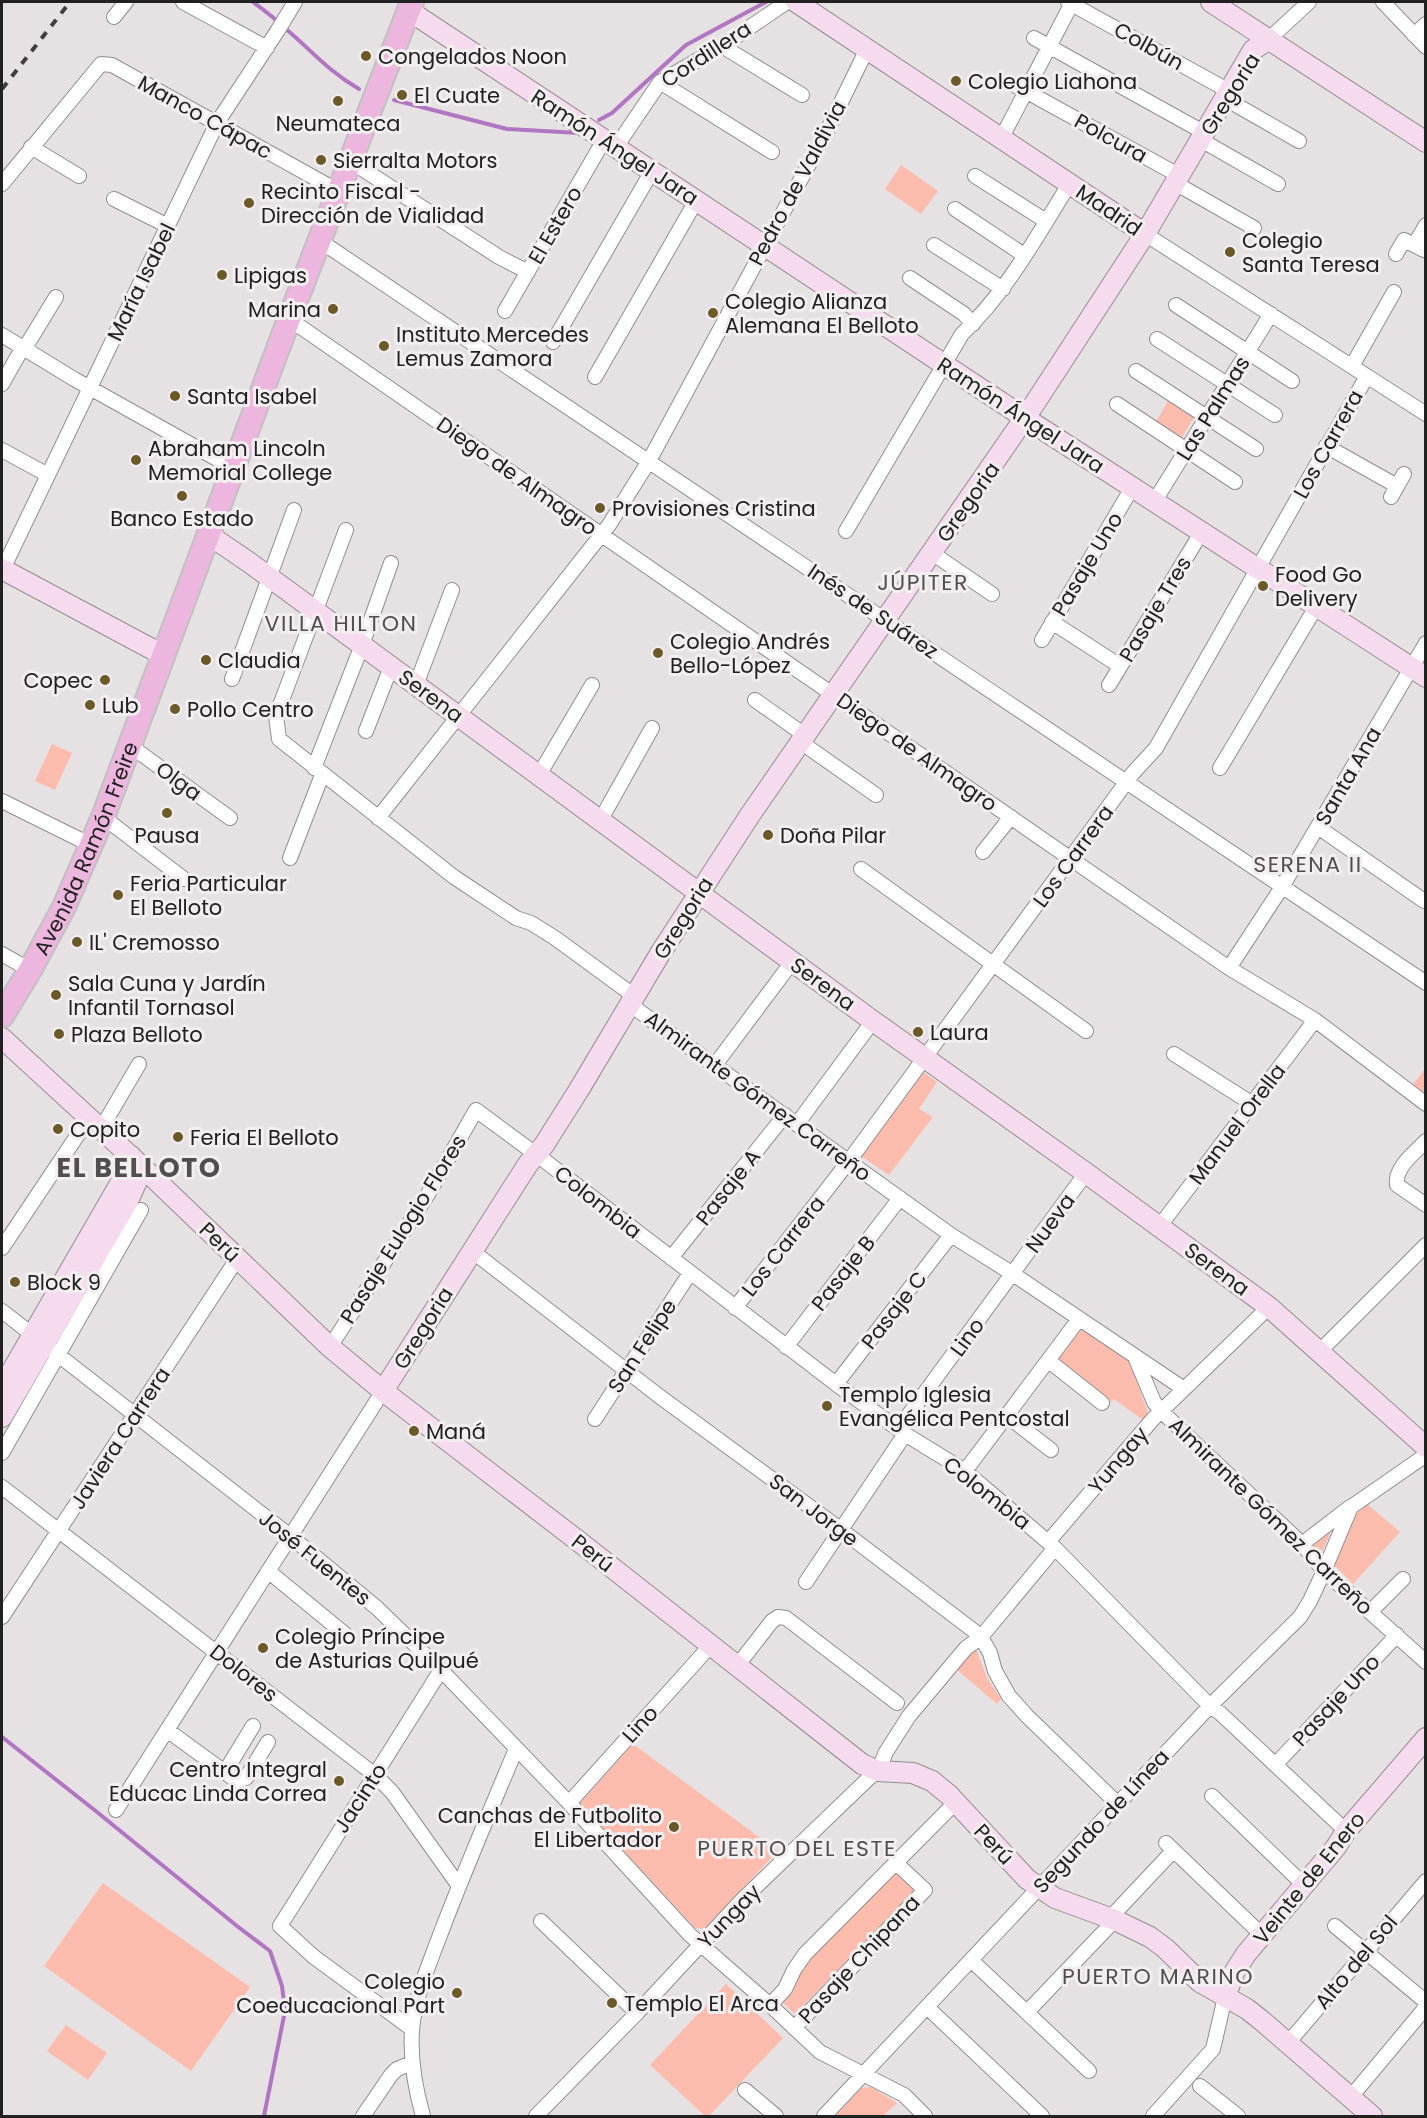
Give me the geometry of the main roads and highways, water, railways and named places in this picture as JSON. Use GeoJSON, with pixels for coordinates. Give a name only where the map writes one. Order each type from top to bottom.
{"type":"FeatureCollection","features":[{"type":"Feature","properties":{"kind":"main road","name":"Avenida Ramón Freire"},"geometry":{"type":"LineString","coordinates":[[2,1016],[64,907],[103,817],[289,319],[410,6]]}},
{"type":"Feature","properties":{"kind":"waterway"},"geometry":{"type":"LineString","coordinates":[[253,2],[329,68],[359,89]]}},
{"type":"Feature","properties":{"kind":"waterway"},"geometry":{"type":"LineString","coordinates":[[599,120],[612,113],[686,45],[766,2]]}},
{"type":"Feature","properties":{"kind":"waterway"},"geometry":{"type":"LineString","coordinates":[[394,100],[507,129],[579,133]]}},
{"type":"Feature","properties":{"kind":"waterway"},"geometry":{"type":"LineString","coordinates":[[2,1737],[270,1951],[282,1986],[285,2011],[264,2116]]}},
{"type":"Feature","properties":{"kind":"railway"},"geometry":{"type":"LineString","coordinates":[[2,89],[70,2]]}},
{"type":"Feature","properties":{"kind":"place","name":"Congelados Noon"},"geometry":{"type":"Point","coordinates":[366,56]}},
{"type":"Feature","properties":{"kind":"place","name":"Colegio Liahona"},"geometry":{"type":"Point","coordinates":[956,81]}},
{"type":"Feature","properties":{"kind":"place","name":"El Cuate"},"geometry":{"type":"Point","coordinates":[402,95]}},
{"type":"Feature","properties":{"kind":"place","name":"Neumateca"},"geometry":{"type":"Point","coordinates":[338,101]}},
{"type":"Feature","properties":{"kind":"place","name":"Sierralta Motors"},"geometry":{"type":"Point","coordinates":[321,160]}},
{"type":"Feature","properties":{"kind":"place","name":"Recinto Fiscal - Dirección de Vialidad"},"geometry":{"type":"Point","coordinates":[249,203]}},
{"type":"Feature","properties":{"kind":"place","name":"Colegio Santa Teresa"},"geometry":{"type":"Point","coordinates":[1230,252]}},
{"type":"Feature","properties":{"kind":"place","name":"Lipigas"},"geometry":{"type":"Point","coordinates":[222,275]}},
{"type":"Feature","properties":{"kind":"place","name":"Marina"},"geometry":{"type":"Point","coordinates":[333,309]}},
{"type":"Feature","properties":{"kind":"place","name":"Colegio Alianza Alemana El Belloto"},"geometry":{"type":"Point","coordinates":[713,313]}},
{"type":"Feature","properties":{"kind":"place","name":"Instituto Mercedes Lemus Zamora"},"geometry":{"type":"Point","coordinates":[384,346]}},
{"type":"Feature","properties":{"kind":"place","name":"Santa Isabel"},"geometry":{"type":"Point","coordinates":[175,396]}},
{"type":"Feature","properties":{"kind":"place","name":"Abraham Lincoln Memorial College"},"geometry":{"type":"Point","coordinates":[136,460]}},
{"type":"Feature","properties":{"kind":"place","name":"Banco Estado"},"geometry":{"type":"Point","coordinates":[182,496]}},
{"type":"Feature","properties":{"kind":"place","name":"Provisiones Cristina"},"geometry":{"type":"Point","coordinates":[600,508]}},
{"type":"Feature","properties":{"kind":"place","name":"Food Go Delivery"},"geometry":{"type":"Point","coordinates":[1263,586]}},
{"type":"Feature","properties":{"kind":"place","name":"Colegio Andrés Bello-López"},"geometry":{"type":"Point","coordinates":[658,653]}},
{"type":"Feature","properties":{"kind":"place","name":"Claudia"},"geometry":{"type":"Point","coordinates":[206,660]}},
{"type":"Feature","properties":{"kind":"place","name":"Copec"},"geometry":{"type":"Point","coordinates":[105,680]}},
{"type":"Feature","properties":{"kind":"place","name":"Lub"},"geometry":{"type":"Point","coordinates":[90,705]}},
{"type":"Feature","properties":{"kind":"place","name":"Pollo Centro"},"geometry":{"type":"Point","coordinates":[175,709]}},
{"type":"Feature","properties":{"kind":"place","name":"Pausa"},"geometry":{"type":"Point","coordinates":[167,813]}},
{"type":"Feature","properties":{"kind":"place","name":"Doña Pilar"},"geometry":{"type":"Point","coordinates":[768,835]}},
{"type":"Feature","properties":{"kind":"place","name":"Feria Particular El Belloto"},"geometry":{"type":"Point","coordinates":[118,895]}},
{"type":"Feature","properties":{"kind":"place","name":"IL' Cremosso"},"geometry":{"type":"Point","coordinates":[77,942]}},
{"type":"Feature","properties":{"kind":"place","name":"Sala Cuna y Jardín Infantil Tornasol"},"geometry":{"type":"Point","coordinates":[56,995]}},
{"type":"Feature","properties":{"kind":"place","name":"Laura"},"geometry":{"type":"Point","coordinates":[918,1032]}},
{"type":"Feature","properties":{"kind":"place","name":"Plaza Belloto"},"geometry":{"type":"Point","coordinates":[59,1034]}},
{"type":"Feature","properties":{"kind":"place","name":"Copito"},"geometry":{"type":"Point","coordinates":[58,1129]}},
{"type":"Feature","properties":{"kind":"place","name":"Feria El Belloto"},"geometry":{"type":"Point","coordinates":[178,1137]}},
{"type":"Feature","properties":{"kind":"place","name":"Block 9"},"geometry":{"type":"Point","coordinates":[15,1282]}},
{"type":"Feature","properties":{"kind":"place","name":"Templo Iglesia Evangélica Pentcostal"},"geometry":{"type":"Point","coordinates":[827,1406]}},
{"type":"Feature","properties":{"kind":"place","name":"Maná"},"geometry":{"type":"Point","coordinates":[414,1431]}},
{"type":"Feature","properties":{"kind":"place","name":"Colegio Príncipe de Asturias Quilpué"},"geometry":{"type":"Point","coordinates":[263,1648]}},
{"type":"Feature","properties":{"kind":"place","name":"Centro Integral Educac Linda Correa"},"geometry":{"type":"Point","coordinates":[339,1781]}},
{"type":"Feature","properties":{"kind":"place","name":"Canchas de Futbolito El Libertador"},"geometry":{"type":"Point","coordinates":[674,1827]}},
{"type":"Feature","properties":{"kind":"place","name":"Colegio Coeducacional Part"},"geometry":{"type":"Point","coordinates":[457,1993]}},
{"type":"Feature","properties":{"kind":"place","name":"Templo El Arca"},"geometry":{"type":"Point","coordinates":[612,2003]}},
{"type":"Feature","properties":{"kind":"district","name":"JÚPITER"},"geometry":{"type":"Point","coordinates":[923,582]}},
{"type":"Feature","properties":{"kind":"district","name":"VILLA HILTON"},"geometry":{"type":"Point","coordinates":[341,623]}},
{"type":"Feature","properties":{"kind":"district","name":"SERENA II"},"geometry":{"type":"Point","coordinates":[1308,864]}},
{"type":"Feature","properties":{"kind":"district","name":"EL BELLOTO"},"geometry":{"type":"Point","coordinates":[139,1167]}},
{"type":"Feature","properties":{"kind":"district","name":"PUERTO DEL ESTE"},"geometry":{"type":"Point","coordinates":[797,1848]}},
{"type":"Feature","properties":{"kind":"district","name":"PUERTO MARINO"},"geometry":{"type":"Point","coordinates":[1158,1976]}}]}
